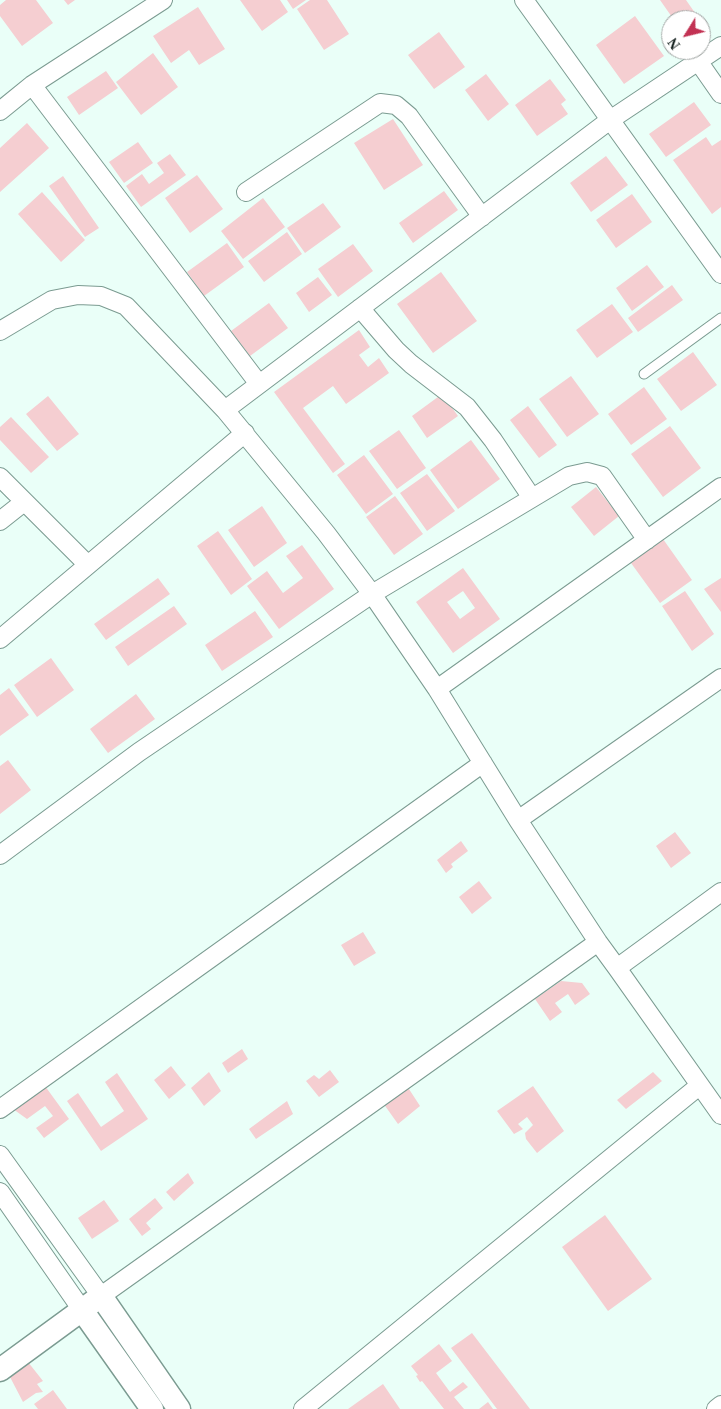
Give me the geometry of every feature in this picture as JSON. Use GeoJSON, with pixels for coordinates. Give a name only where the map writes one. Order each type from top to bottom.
{"type":"FeatureCollection","features":[{"type":"Feature","properties":{"kind":"street"},"geometry":{"type":"LineString","coordinates":[[0,110],[32,85],[163,0]]}},
{"type":"Feature","properties":{"kind":"street"},"geometry":{"type":"LineString","coordinates":[[524,0],[721,274]]}},
{"type":"Feature","properties":{"kind":"street"},"geometry":{"type":"LineString","coordinates":[[225,410],[610,120],[721,46]]}},
{"type":"Feature","properties":{"kind":"street"},"geometry":{"type":"LineString","coordinates":[[698,62],[721,94]]}},
{"type":"Feature","properties":{"kind":"street"},"geometry":{"type":"LineString","coordinates":[[32,85],[259,384]]}},
{"type":"Feature","properties":{"kind":"street"},"geometry":{"type":"LineString","coordinates":[[246,192],[380,103],[396,105],[409,116],[482,217]]}},
{"type":"Feature","properties":{"kind":"street"},"geometry":{"type":"LineString","coordinates":[[0,331],[52,300],[78,295],[101,296],[126,306],[225,410],[326,533],[372,594],[437,689],[484,762],[518,820],[598,942],[721,1115]]}},
{"type":"Feature","properties":{"kind":"street"},"geometry":{"type":"LineString","coordinates":[[360,308],[396,350],[411,364],[467,407],[493,440],[532,498]]}},
{"type":"Feature","properties":{"kind":"street"},"geometry":{"type":"LineString","coordinates":[[0,639],[245,433]]}},
{"type":"Feature","properties":{"kind":"street"},"geometry":{"type":"LineString","coordinates":[[0,855],[139,752],[372,594],[569,476],[587,472],[602,476],[647,540]]}},
{"type":"Feature","properties":{"kind":"street"},"geometry":{"type":"LineString","coordinates":[[0,477],[88,565]]}},
{"type":"Feature","properties":{"kind":"street"},"geometry":{"type":"LineString","coordinates":[[437,689],[721,487]]}},
{"type":"Feature","properties":{"kind":"street"},"geometry":{"type":"LineString","coordinates":[[0,521],[24,502]]}},
{"type":"Feature","properties":{"kind":"street"},"geometry":{"type":"LineString","coordinates":[[518,820],[721,678]]}},
{"type":"Feature","properties":{"kind":"street"},"geometry":{"type":"LineString","coordinates":[[0,1110],[484,762]]}},
{"type":"Feature","properties":{"kind":"street"},"geometry":{"type":"LineString","coordinates":[[617,968],[721,892]]}},
{"type":"Feature","properties":{"kind":"street"},"geometry":{"type":"LineString","coordinates":[[0,1370],[598,942]]}},
{"type":"Feature","properties":{"kind":"street"},"geometry":{"type":"LineString","coordinates":[[304,1409],[699,1086]]}},
{"type":"Feature","properties":{"kind":"street"},"geometry":{"type":"LineString","coordinates":[[0,1155],[179,1409]]}},
{"type":"Feature","properties":{"kind":"street"},"geometry":{"type":"LineString","coordinates":[[0,1192],[152,1409]]}},
{"type":"Feature","properties":{"kind":"street"},"geometry":{"type":"LineString","coordinates":[[716,1409],[721,1405]]}},
{"type":"Feature","properties":{"kind":"lane"},"geometry":{"type":"LineString","coordinates":[[644,374],[721,318]]}},
{"type":"Feature","properties":{"kind":"building"},"geometry":{"type":"Polygon","coordinates":[[[6,0],[36,0],[53,23],[22,46],[0,16],[0,5],[6,0]]]}},
{"type":"Feature","properties":{"kind":"building"},"geometry":{"type":"Polygon","coordinates":[[[64,0],[75,0],[68,5],[64,0]]]}},
{"type":"Feature","properties":{"kind":"building"},"geometry":{"type":"Polygon","coordinates":[[[240,0],[280,0],[288,12],[262,31],[240,0]]]}},
{"type":"Feature","properties":{"kind":"building"},"geometry":{"type":"Polygon","coordinates":[[[287,0],[306,0],[293,9],[287,0]]]}},
{"type":"Feature","properties":{"kind":"building"},"geometry":{"type":"Polygon","coordinates":[[[310,0],[327,0],[349,34],[324,50],[297,9],[310,0]]]}},
{"type":"Feature","properties":{"kind":"building"},"geometry":{"type":"Polygon","coordinates":[[[660,0],[686,0],[693,10],[667,10],[660,0]]]}},
{"type":"Feature","properties":{"kind":"building"},"geometry":{"type":"Polygon","coordinates":[[[198,7],[225,49],[199,65],[189,50],[171,63],[153,36],[198,7]]]}},
{"type":"Feature","properties":{"kind":"building"},"geometry":{"type":"Polygon","coordinates":[[[635,16],[661,52],[661,58],[624,84],[596,45],[635,16]]]}},
{"type":"Feature","properties":{"kind":"building"},"geometry":{"type":"Polygon","coordinates":[[[439,32],[465,67],[434,89],[408,55],[439,32]]]}},
{"type":"Feature","properties":{"kind":"building"},"geometry":{"type":"Polygon","coordinates":[[[153,53],[178,87],[141,115],[116,82],[153,53]]]}},
{"type":"Feature","properties":{"kind":"building"},"geometry":{"type":"Polygon","coordinates":[[[106,71],[118,88],[79,115],[67,97],[106,71]]]}},
{"type":"Feature","properties":{"kind":"building"},"geometry":{"type":"Polygon","coordinates":[[[486,74],[509,104],[488,121],[465,90],[486,74]]]}},
{"type":"Feature","properties":{"kind":"building"},"geometry":{"type":"Polygon","coordinates":[[[550,79],[566,100],[561,104],[568,114],[537,136],[515,105],[550,79]]]}},
{"type":"Feature","properties":{"kind":"building"},"geometry":{"type":"Polygon","coordinates":[[[694,102],[711,125],[666,157],[649,134],[694,102]]]}},
{"type":"Feature","properties":{"kind":"building"},"geometry":{"type":"Polygon","coordinates":[[[393,119],[423,165],[384,190],[354,143],[393,119]]]}},
{"type":"Feature","properties":{"kind":"building"},"geometry":{"type":"Polygon","coordinates":[[[27,123],[49,148],[0,192],[0,148],[27,123]]]}},
{"type":"Feature","properties":{"kind":"building"},"geometry":{"type":"Polygon","coordinates":[[[706,137],[712,146],[721,140],[721,207],[712,214],[673,160],[706,137]]]}},
{"type":"Feature","properties":{"kind":"building"},"geometry":{"type":"Polygon","coordinates":[[[138,142],[153,163],[124,183],[109,162],[138,142]]]}},
{"type":"Feature","properties":{"kind":"building"},"geometry":{"type":"Polygon","coordinates":[[[170,154],[186,175],[141,207],[126,186],[142,174],[149,184],[164,173],[157,163],[170,154]]]}},
{"type":"Feature","properties":{"kind":"building"},"geometry":{"type":"Polygon","coordinates":[[[606,156],[628,185],[591,212],[570,183],[606,156]]]}},
{"type":"Feature","properties":{"kind":"building"},"geometry":{"type":"Polygon","coordinates":[[[197,175],[223,209],[190,233],[165,198],[197,175]]]}},
{"type":"Feature","properties":{"kind":"building"},"geometry":{"type":"Polygon","coordinates":[[[63,176],[99,228],[85,237],[49,186],[63,176]]]}},
{"type":"Feature","properties":{"kind":"building"},"geometry":{"type":"Polygon","coordinates":[[[444,191],[458,210],[413,243],[399,223],[444,191]]]}},
{"type":"Feature","properties":{"kind":"building"},"geometry":{"type":"Polygon","coordinates":[[[42,192],[85,240],[61,262],[18,214],[42,192]]]}},
{"type":"Feature","properties":{"kind":"building"},"geometry":{"type":"Polygon","coordinates":[[[632,194],[652,222],[616,248],[596,220],[632,194]]]}},
{"type":"Feature","properties":{"kind":"building"},"geometry":{"type":"Polygon","coordinates":[[[263,198],[285,227],[243,259],[221,231],[263,198]]]}},
{"type":"Feature","properties":{"kind":"building"},"geometry":{"type":"Polygon","coordinates":[[[323,203],[341,227],[305,253],[287,228],[323,203]]]}},
{"type":"Feature","properties":{"kind":"building"},"geometry":{"type":"Polygon","coordinates":[[[287,232],[302,254],[264,282],[248,261],[287,232]]]}},
{"type":"Feature","properties":{"kind":"building"},"geometry":{"type":"Polygon","coordinates":[[[227,243],[244,267],[204,296],[187,272],[227,243]]]}},
{"type":"Feature","properties":{"kind":"building"},"geometry":{"type":"Polygon","coordinates":[[[353,244],[373,271],[338,297],[318,269],[353,244]]]}},
{"type":"Feature","properties":{"kind":"building"},"geometry":{"type":"Polygon","coordinates":[[[647,265],[664,287],[632,311],[616,288],[647,265]]]}},
{"type":"Feature","properties":{"kind":"building"},"geometry":{"type":"Polygon","coordinates":[[[441,272],[477,321],[433,353],[397,304],[441,272]]]}},
{"type":"Feature","properties":{"kind":"building"},"geometry":{"type":"Polygon","coordinates":[[[318,277],[332,295],[309,312],[296,293],[318,277]]]}},
{"type":"Feature","properties":{"kind":"building"},"geometry":{"type":"Polygon","coordinates":[[[672,285],[683,300],[638,332],[628,318],[672,285]]]}},
{"type":"Feature","properties":{"kind":"building"},"geometry":{"type":"Polygon","coordinates":[[[269,303],[288,328],[250,356],[231,331],[269,303]]]}},
{"type":"Feature","properties":{"kind":"building"},"geometry":{"type":"Polygon","coordinates":[[[612,304],[633,332],[597,358],[576,330],[612,304]]]}},
{"type":"Feature","properties":{"kind":"building"},"geometry":{"type":"Polygon","coordinates":[[[359,330],[370,347],[359,355],[368,367],[379,358],[389,373],[346,404],[333,386],[303,408],[345,464],[333,473],[274,392],[359,330]]]}},
{"type":"Feature","properties":{"kind":"building"},"geometry":{"type":"Polygon","coordinates":[[[693,352],[717,385],[681,411],[657,379],[693,352]]]}},
{"type":"Feature","properties":{"kind":"building"},"geometry":{"type":"Polygon","coordinates":[[[571,376],[599,414],[567,437],[539,399],[571,376]]]}},
{"type":"Feature","properties":{"kind":"building"},"geometry":{"type":"Polygon","coordinates":[[[644,387],[667,419],[631,445],[608,414],[644,387]]]}},
{"type":"Feature","properties":{"kind":"building"},"geometry":{"type":"Polygon","coordinates":[[[442,394],[458,416],[427,438],[412,416],[442,394]]]}},
{"type":"Feature","properties":{"kind":"building"},"geometry":{"type":"Polygon","coordinates":[[[48,396],[79,434],[57,451],[26,414],[48,396]]]}},
{"type":"Feature","properties":{"kind":"building"},"geometry":{"type":"Polygon","coordinates":[[[528,406],[557,445],[539,458],[510,420],[528,406]]]}},
{"type":"Feature","properties":{"kind":"building"},"geometry":{"type":"Polygon","coordinates":[[[11,417],[49,457],[31,473],[0,440],[0,427],[11,417]]]}},
{"type":"Feature","properties":{"kind":"building"},"geometry":{"type":"Polygon","coordinates":[[[670,426],[701,468],[663,497],[631,454],[670,426]]]}},
{"type":"Feature","properties":{"kind":"building"},"geometry":{"type":"Polygon","coordinates":[[[399,430],[426,468],[397,489],[369,451],[399,430]]]}},
{"type":"Feature","properties":{"kind":"building"},"geometry":{"type":"Polygon","coordinates":[[[471,440],[500,479],[458,509],[430,470],[471,440]]]}},
{"type":"Feature","properties":{"kind":"building"},"geometry":{"type":"Polygon","coordinates":[[[364,455],[393,494],[366,514],[337,475],[364,455]]]}},
{"type":"Feature","properties":{"kind":"building"},"geometry":{"type":"Polygon","coordinates":[[[427,474],[455,511],[427,531],[400,493],[427,474]]]}},
{"type":"Feature","properties":{"kind":"building"},"geometry":{"type":"Polygon","coordinates":[[[596,487],[619,516],[594,536],[571,507],[596,487]]]}},
{"type":"Feature","properties":{"kind":"building"},"geometry":{"type":"Polygon","coordinates":[[[395,496],[423,534],[394,555],[366,517],[395,496]]]}},
{"type":"Feature","properties":{"kind":"building"},"geometry":{"type":"Polygon","coordinates":[[[262,506],[287,543],[254,567],[228,530],[262,506]]]}},
{"type":"Feature","properties":{"kind":"building"},"geometry":{"type":"Polygon","coordinates":[[[218,531],[252,579],[231,595],[197,546],[218,531]]]}},
{"type":"Feature","properties":{"kind":"building"},"geometry":{"type":"Polygon","coordinates":[[[663,539],[692,580],[660,603],[631,563],[663,539]]]}},
{"type":"Feature","properties":{"kind":"building"},"geometry":{"type":"Polygon","coordinates":[[[302,545],[334,589],[279,629],[247,586],[267,571],[283,593],[303,578],[286,556],[302,545]]]}},
{"type":"Feature","properties":{"kind":"building"},"geometry":{"type":"Polygon","coordinates":[[[463,568],[500,619],[453,653],[416,602],[463,568]],[[463,591],[447,602],[460,619],[475,608],[463,591]]]}},
{"type":"Feature","properties":{"kind":"building"},"geometry":{"type":"Polygon","coordinates":[[[158,578],[170,594],[106,640],[94,624],[158,578]]]}},
{"type":"Feature","properties":{"kind":"building"},"geometry":{"type":"Polygon","coordinates":[[[721,578],[721,612],[704,589],[721,578]]]}},
{"type":"Feature","properties":{"kind":"building"},"geometry":{"type":"Polygon","coordinates":[[[685,591],[714,634],[692,651],[662,606],[685,591]]]}},
{"type":"Feature","properties":{"kind":"building"},"geometry":{"type":"Polygon","coordinates":[[[174,606],[187,624],[128,666],[115,647],[174,606]]]}},
{"type":"Feature","properties":{"kind":"building"},"geometry":{"type":"Polygon","coordinates":[[[255,611],[273,637],[222,671],[205,645],[255,611]]]}},
{"type":"Feature","properties":{"kind":"building"},"geometry":{"type":"Polygon","coordinates":[[[51,658],[74,690],[37,717],[14,685],[51,658]]]}},
{"type":"Feature","properties":{"kind":"building"},"geometry":{"type":"Polygon","coordinates":[[[9,688],[29,715],[0,736],[0,695],[9,688]]]}},
{"type":"Feature","properties":{"kind":"building"},"geometry":{"type":"Polygon","coordinates":[[[136,694],[155,719],[108,753],[90,729],[136,694]]]}},
{"type":"Feature","properties":{"kind":"building"},"geometry":{"type":"Polygon","coordinates":[[[8,760],[31,790],[0,814],[0,766],[8,760]]]}},
{"type":"Feature","properties":{"kind":"building"},"geometry":{"type":"Polygon","coordinates":[[[675,832],[691,853],[671,868],[656,846],[675,832]]]}},
{"type":"Feature","properties":{"kind":"building"},"geometry":{"type":"Polygon","coordinates":[[[461,841],[468,851],[451,864],[453,867],[446,873],[437,860],[461,841]]]}},
{"type":"Feature","properties":{"kind":"building"},"geometry":{"type":"Polygon","coordinates":[[[479,881],[492,898],[472,914],[459,897],[479,881]]]}},
{"type":"Feature","properties":{"kind":"building"},"geometry":{"type":"Polygon","coordinates":[[[363,932],[376,953],[354,966],[341,945],[363,932]]]}},
{"type":"Feature","properties":{"kind":"building"},"geometry":{"type":"Polygon","coordinates":[[[561,981],[582,983],[590,994],[575,1005],[568,994],[555,1003],[562,1012],[550,1021],[535,999],[561,981]]]}},
{"type":"Feature","properties":{"kind":"building"},"geometry":{"type":"Polygon","coordinates":[[[242,1049],[248,1059],[228,1073],[222,1063],[242,1049]]]}},
{"type":"Feature","properties":{"kind":"building"},"geometry":{"type":"Polygon","coordinates":[[[171,1066],[186,1085],[169,1099],[154,1080],[171,1066]]]}},
{"type":"Feature","properties":{"kind":"building"},"geometry":{"type":"Polygon","coordinates":[[[330,1070],[339,1082],[319,1097],[306,1081],[314,1075],[319,1079],[330,1070]]]}},
{"type":"Feature","properties":{"kind":"building"},"geometry":{"type":"Polygon","coordinates":[[[209,1072],[221,1091],[204,1106],[191,1088],[209,1072]]]}},
{"type":"Feature","properties":{"kind":"building"},"geometry":{"type":"Polygon","coordinates":[[[653,1072],[662,1081],[626,1109],[617,1100],[653,1072]]]}},
{"type":"Feature","properties":{"kind":"building"},"geometry":{"type":"Polygon","coordinates":[[[117,1073],[148,1119],[101,1151],[67,1101],[78,1093],[101,1127],[124,1111],[105,1082],[117,1073]]]}},
{"type":"Feature","properties":{"kind":"building"},"geometry":{"type":"Polygon","coordinates":[[[45,1086],[69,1119],[44,1138],[36,1128],[53,1116],[45,1106],[27,1119],[13,1109],[45,1086]]]}},
{"type":"Feature","properties":{"kind":"building"},"geometry":{"type":"Polygon","coordinates":[[[407,1086],[420,1106],[398,1124],[383,1103],[407,1086]]]}},
{"type":"Feature","properties":{"kind":"building"},"geometry":{"type":"Polygon","coordinates":[[[533,1086],[564,1131],[537,1153],[526,1139],[525,1133],[533,1125],[527,1117],[518,1124],[523,1129],[514,1134],[497,1111],[533,1086]]]}},
{"type":"Feature","properties":{"kind":"building"},"geometry":{"type":"Polygon","coordinates":[[[287,1101],[293,1114],[256,1139],[249,1129],[287,1101]]]}},
{"type":"Feature","properties":{"kind":"building"},"geometry":{"type":"Polygon","coordinates":[[[188,1173],[194,1183],[174,1201],[166,1192],[188,1173]]]}},
{"type":"Feature","properties":{"kind":"building"},"geometry":{"type":"Polygon","coordinates":[[[155,1198],[163,1208],[146,1223],[151,1229],[142,1236],[129,1219],[155,1198]]]}},
{"type":"Feature","properties":{"kind":"building"},"geometry":{"type":"Polygon","coordinates":[[[104,1200],[119,1221],[92,1239],[78,1218],[104,1200]]]}},
{"type":"Feature","properties":{"kind":"building"},"geometry":{"type":"Polygon","coordinates":[[[605,1215],[652,1279],[608,1311],[562,1247],[605,1215]]]}},
{"type":"Feature","properties":{"kind":"building"},"geometry":{"type":"Polygon","coordinates":[[[472,1333],[530,1409],[497,1409],[451,1348],[472,1333]]]}},
{"type":"Feature","properties":{"kind":"building"},"geometry":{"type":"Polygon","coordinates":[[[439,1344],[452,1361],[436,1373],[450,1392],[463,1382],[468,1387],[454,1397],[464,1409],[444,1409],[422,1381],[420,1382],[416,1376],[418,1375],[411,1366],[439,1344]]]}},
{"type":"Feature","properties":{"kind":"building"},"geometry":{"type":"Polygon","coordinates":[[[28,1362],[43,1381],[37,1384],[43,1392],[36,1393],[23,1402],[10,1377],[28,1362]]]}},
{"type":"Feature","properties":{"kind":"building"},"geometry":{"type":"Polygon","coordinates":[[[383,1384],[400,1409],[348,1409],[383,1384]]]}},
{"type":"Feature","properties":{"kind":"building"},"geometry":{"type":"Polygon","coordinates":[[[53,1390],[67,1409],[38,1409],[34,1404],[53,1390]]]}},
{"type":"Feature","properties":{"kind":"building"},"geometry":{"type":"Polygon","coordinates":[[[488,1402],[493,1409],[479,1409],[488,1402]]]}}]}
